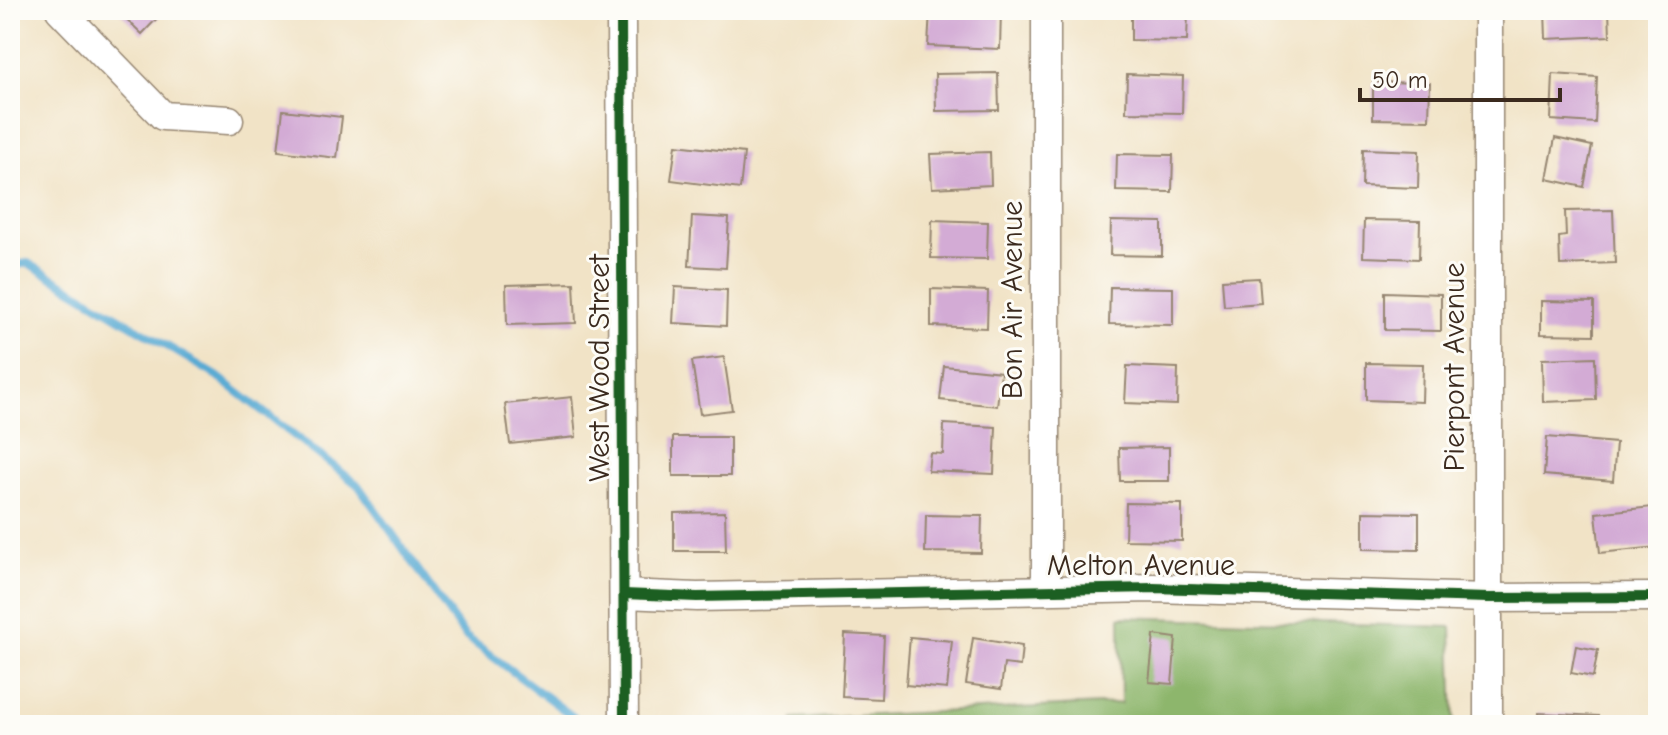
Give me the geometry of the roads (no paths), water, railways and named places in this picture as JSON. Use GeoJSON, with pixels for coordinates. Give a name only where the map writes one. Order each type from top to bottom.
{"type":"FeatureCollection","features":[{"type":"Feature","properties":{"kind":"street"},"geometry":{"type":"LineString","coordinates":[[60,10],[163,116],[229,120]]}},
{"type":"Feature","properties":{"kind":"street","name":"West Wood Street"},"geometry":{"type":"LineString","coordinates":[[621,10],[624,725]]}},
{"type":"Feature","properties":{"kind":"street","name":"Bon Air Avenue"},"geometry":{"type":"LineString","coordinates":[[1046,10],[1046,590]]}},
{"type":"Feature","properties":{"kind":"street","name":"Pierpont Avenue"},"geometry":{"type":"LineString","coordinates":[[1488,10],[1488,725]]}},
{"type":"Feature","properties":{"kind":"street","name":"Melton Avenue"},"geometry":{"type":"LineString","coordinates":[[624,594],[697,597],[1243,589],[1488,598],[1658,597]]}},
{"type":"Feature","properties":{"kind":"waterway"},"geometry":{"type":"LineString","coordinates":[[10,266],[28,263],[217,376],[358,485],[465,636],[584,725]]}}]}
